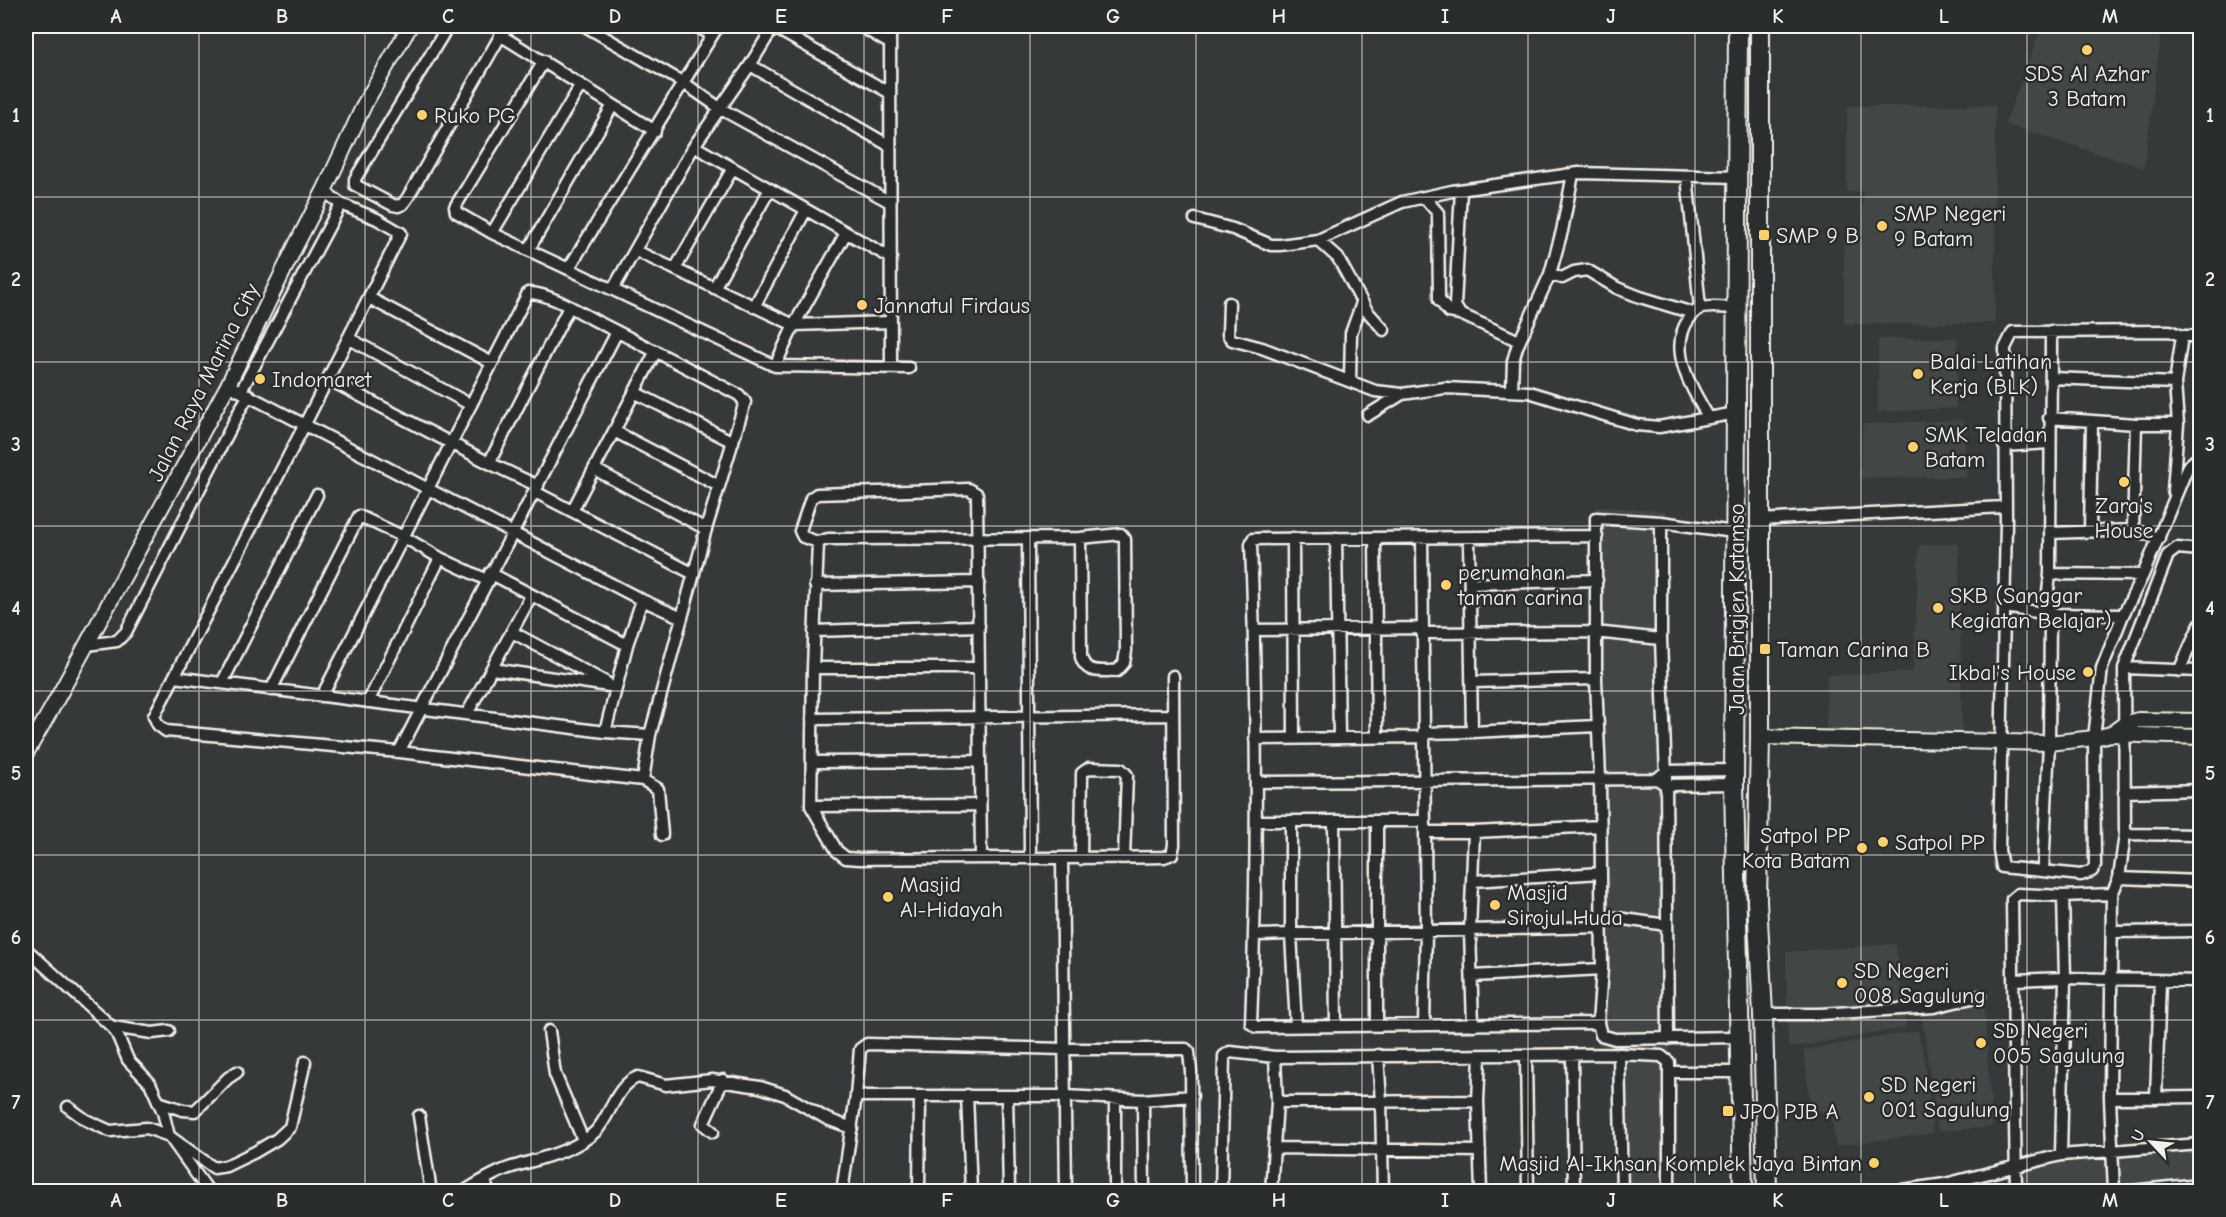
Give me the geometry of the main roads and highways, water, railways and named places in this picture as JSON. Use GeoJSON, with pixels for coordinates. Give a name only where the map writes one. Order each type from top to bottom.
{"type":"FeatureCollection","features":[{"type":"Feature","properties":{"kind":"highway","name":"Jalan Brigjen Katamso"},"geometry":{"type":"LineString","coordinates":[[1738,26],[1734,777],[1743,1191]]}},
{"type":"Feature","properties":{"kind":"highway","name":"Jalan Brigjen Katamso"},"geometry":{"type":"LineString","coordinates":[[1760,26],[1760,737],[1757,901],[1767,1191]]}},
{"type":"Feature","properties":{"kind":"main road","name":"Jalan Raya Marina City"},"geometry":{"type":"LineString","coordinates":[[26,753],[228,385],[365,103],[410,26]]}},
{"type":"Feature","properties":{"kind":"main road"},"geometry":{"type":"LineString","coordinates":[[2124,732],[2138,720],[2200,721]]}},
{"type":"Feature","properties":{"kind":"main road"},"geometry":{"type":"LineString","coordinates":[[1760,737],[2049,743],[2124,732],[2200,737]]}},
{"type":"Feature","properties":{"kind":"place","name":"SDS Al Azhar 3 Batam"},"geometry":{"type":"Point","coordinates":[2087,50]}},
{"type":"Feature","properties":{"kind":"place","name":"Ruko PG"},"geometry":{"type":"Point","coordinates":[422,115]}},
{"type":"Feature","properties":{"kind":"place","name":"SMP Negeri 9 Batam"},"geometry":{"type":"Point","coordinates":[1882,226]}},
{"type":"Feature","properties":{"kind":"place","name":"SMP 9 B"},"geometry":{"type":"Point","coordinates":[1764,235]}},
{"type":"Feature","properties":{"kind":"place","name":"Jannatul Firdaus"},"geometry":{"type":"Point","coordinates":[862,305]}},
{"type":"Feature","properties":{"kind":"place","name":"Balai Latihan Kerja (BLK)"},"geometry":{"type":"Point","coordinates":[1918,374]}},
{"type":"Feature","properties":{"kind":"place","name":"Indomaret"},"geometry":{"type":"Point","coordinates":[260,379]}},
{"type":"Feature","properties":{"kind":"place","name":"SMK Teladan Batam"},"geometry":{"type":"Point","coordinates":[1913,447]}},
{"type":"Feature","properties":{"kind":"place","name":"Zara's House"},"geometry":{"type":"Point","coordinates":[2124,482]}},
{"type":"Feature","properties":{"kind":"place","name":"perumahan taman carina"},"geometry":{"type":"Point","coordinates":[1446,585]}},
{"type":"Feature","properties":{"kind":"place","name":"SKB (Sanggar Kegiatan Belajar)"},"geometry":{"type":"Point","coordinates":[1938,608]}},
{"type":"Feature","properties":{"kind":"place","name":"Taman Carina B"},"geometry":{"type":"Point","coordinates":[1765,649]}},
{"type":"Feature","properties":{"kind":"place","name":"Ikbal's House"},"geometry":{"type":"Point","coordinates":[2088,672]}},
{"type":"Feature","properties":{"kind":"place","name":"Satpol PP"},"geometry":{"type":"Point","coordinates":[1883,842]}},
{"type":"Feature","properties":{"kind":"place","name":"Satpol PP Kota Batam"},"geometry":{"type":"Point","coordinates":[1862,848]}},
{"type":"Feature","properties":{"kind":"place","name":"Masjid Al-Hidayah"},"geometry":{"type":"Point","coordinates":[888,897]}},
{"type":"Feature","properties":{"kind":"place","name":"Masjid Sirojul Huda"},"geometry":{"type":"Point","coordinates":[1495,905]}},
{"type":"Feature","properties":{"kind":"place","name":"SD Negeri 008 Sagulung"},"geometry":{"type":"Point","coordinates":[1842,983]}},
{"type":"Feature","properties":{"kind":"place","name":"SD Negeri 005 Sagulung"},"geometry":{"type":"Point","coordinates":[1981,1043]}},
{"type":"Feature","properties":{"kind":"place","name":"SD Negeri 001 Sagulung"},"geometry":{"type":"Point","coordinates":[1869,1097]}},
{"type":"Feature","properties":{"kind":"place","name":"JPO PJB A"},"geometry":{"type":"Point","coordinates":[1728,1111]}},
{"type":"Feature","properties":{"kind":"place","name":"Masjid Al-Ikhsan Komplek Jaya Bintan"},"geometry":{"type":"Point","coordinates":[1874,1163]}}]}
